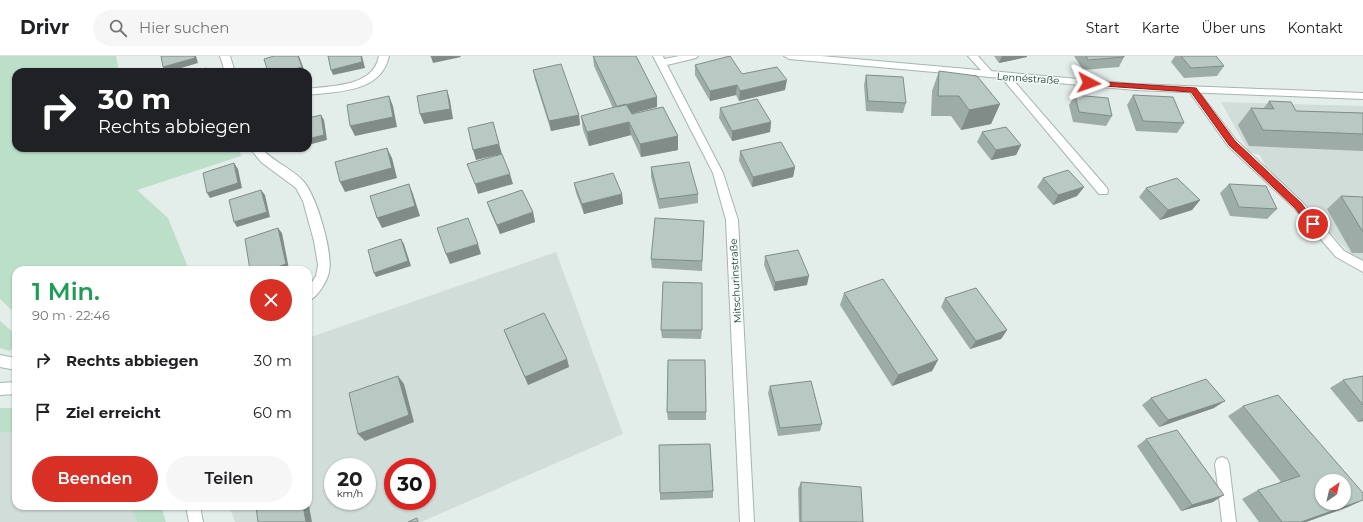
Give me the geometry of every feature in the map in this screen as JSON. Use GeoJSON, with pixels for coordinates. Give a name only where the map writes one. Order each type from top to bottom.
{"type":"FeatureCollection","features":[{"type":"Feature","properties":{"kind":"street"},"geometry":{"type":"LineString","coordinates":[[225,56],[229,68]]}},
{"type":"Feature","properties":{"kind":"street"},"geometry":{"type":"LineString","coordinates":[[312,91],[364,82],[379,73],[383,66],[384,56]]}},
{"type":"Feature","properties":{"kind":"street"},"geometry":{"type":"LineString","coordinates":[[659,60],[692,56]]}},
{"type":"Feature","properties":{"kind":"street","name":"Lennéstraße"},"geometry":{"type":"LineString","coordinates":[[789,56],[990,75],[1193,90],[1363,96]]}},
{"type":"Feature","properties":{"kind":"street"},"geometry":{"type":"LineString","coordinates":[[973,56],[990,75]]}},
{"type":"Feature","properties":{"kind":"street","name":"Mitschurinstraße"},"geometry":{"type":"LineString","coordinates":[[659,60],[718,173],[732,220],[747,522]]}},
{"type":"Feature","properties":{"kind":"street"},"geometry":{"type":"LineString","coordinates":[[1005,76],[1103,191]]}},
{"type":"Feature","properties":{"kind":"street"},"geometry":{"type":"LineString","coordinates":[[1193,90],[1232,143],[1298,205],[1340,254],[1363,267]]}},
{"type":"Feature","properties":{"kind":"street"},"geometry":{"type":"LineString","coordinates":[[259,152],[271,165],[287,174],[300,185],[307,195],[324,259],[323,273],[312,292]]}},
{"type":"Feature","properties":{"kind":"street"},"geometry":{"type":"LineString","coordinates":[[0,361],[12,363]]}},
{"type":"Feature","properties":{"kind":"street"},"geometry":{"type":"LineString","coordinates":[[0,389],[12,388]]}},
{"type":"Feature","properties":{"kind":"street"},"geometry":{"type":"LineString","coordinates":[[1222,464],[1229,522]]}},
{"type":"Feature","properties":{"kind":"street"},"geometry":{"type":"LineString","coordinates":[[193,510],[196,522]]}},
{"type":"Feature","properties":{"kind":"shaded area"},"geometry":{"type":"Polygon","coordinates":[[[1221,102],[1363,106],[1363,261],[1355,258],[1266,167],[1260,155],[1249,152],[1221,102]]]}},
{"type":"Feature","properties":{"kind":"shaded area"},"geometry":{"type":"Polygon","coordinates":[[[556,252],[623,434],[421,522],[235,522],[230,510],[312,510],[312,337],[556,252]]]}},
{"type":"Feature","properties":{"kind":"shaded area"},"geometry":{"type":"Polygon","coordinates":[[[0,432],[12,432],[12,510],[132,510],[137,522],[0,522],[0,432]]]}},
{"type":"Feature","properties":{"kind":"green space"},"geometry":{"type":"Polygon","coordinates":[[[0,56],[116,56],[118,68],[12,68],[12,152],[240,152],[241,156],[137,190],[168,218],[187,266],[12,266],[12,310],[0,299],[0,56]]]}},
{"type":"Feature","properties":{"kind":"green space"},"geometry":{"type":"Polygon","coordinates":[[[0,321],[12,331],[12,349],[10,351],[0,348],[0,321]]]}},
{"type":"Feature","properties":{"kind":"green space"},"geometry":{"type":"Polygon","coordinates":[[[0,408],[12,408],[12,432],[0,432],[0,408]]]}},
{"type":"Feature","properties":{"kind":"green space"},"geometry":{"type":"Polygon","coordinates":[[[132,510],[162,510],[166,522],[137,522],[132,510]]]}},
{"type":"Feature","properties":{"kind":"building"},"geometry":{"type":"Polygon","coordinates":[[[161,56],[194,56],[195,58],[163,67],[161,56]]]}},
{"type":"Feature","properties":{"kind":"building"},"geometry":{"type":"Polygon","coordinates":[[[274,56],[298,56],[302,67],[267,68],[264,59],[274,56]]]}},
{"type":"Feature","properties":{"kind":"building"},"geometry":{"type":"Polygon","coordinates":[[[328,56],[361,56],[362,62],[331,70],[328,56]]]}},
{"type":"Feature","properties":{"kind":"building"},"geometry":{"type":"Polygon","coordinates":[[[593,56],[636,56],[657,97],[617,107],[593,56]]]}},
{"type":"Feature","properties":{"kind":"building"},"geometry":{"type":"Polygon","coordinates":[[[730,56],[742,74],[777,67],[787,80],[740,91],[737,85],[710,91],[695,65],[730,56]]]}},
{"type":"Feature","properties":{"kind":"building"},"geometry":{"type":"Polygon","coordinates":[[[1086,56],[1124,56],[1124,57],[1088,60],[1086,56]]]}},
{"type":"Feature","properties":{"kind":"building"},"geometry":{"type":"Polygon","coordinates":[[[1181,56],[1216,56],[1224,66],[1191,68],[1181,56]]]}},
{"type":"Feature","properties":{"kind":"building"},"geometry":{"type":"Polygon","coordinates":[[[561,64],[579,115],[549,121],[533,70],[561,64]]]}},
{"type":"Feature","properties":{"kind":"building"},"geometry":{"type":"Polygon","coordinates":[[[939,71],[977,76],[1000,104],[969,110],[959,96],[938,96],[939,71]]]}},
{"type":"Feature","properties":{"kind":"building"},"geometry":{"type":"Polygon","coordinates":[[[866,75],[903,77],[906,103],[868,101],[866,75]]]}},
{"type":"Feature","properties":{"kind":"building"},"geometry":{"type":"Polygon","coordinates":[[[447,90],[450,109],[420,114],[417,96],[447,90]]]}},
{"type":"Feature","properties":{"kind":"building"},"geometry":{"type":"Polygon","coordinates":[[[1075,95],[1108,98],[1112,116],[1079,112],[1075,95]]]}},
{"type":"Feature","properties":{"kind":"building"},"geometry":{"type":"Polygon","coordinates":[[[1133,95],[1173,97],[1184,123],[1143,121],[1133,95]]]}},
{"type":"Feature","properties":{"kind":"building"},"geometry":{"type":"Polygon","coordinates":[[[389,96],[393,117],[350,126],[347,105],[389,96]]]}},
{"type":"Feature","properties":{"kind":"building"},"geometry":{"type":"Polygon","coordinates":[[[757,99],[771,122],[732,131],[720,108],[757,99]]]}},
{"type":"Feature","properties":{"kind":"building"},"geometry":{"type":"Polygon","coordinates":[[[1269,101],[1291,102],[1296,111],[1363,113],[1363,134],[1263,130],[1251,108],[1274,109],[1269,101]]]}},
{"type":"Feature","properties":{"kind":"building"},"geometry":{"type":"Polygon","coordinates":[[[626,104],[632,114],[663,107],[678,136],[640,144],[629,122],[587,132],[581,116],[626,104]]]}},
{"type":"Feature","properties":{"kind":"building"},"geometry":{"type":"Polygon","coordinates":[[[321,115],[324,135],[312,138],[312,117],[321,115]]]}},
{"type":"Feature","properties":{"kind":"building"},"geometry":{"type":"Polygon","coordinates":[[[493,122],[499,144],[473,150],[468,128],[493,122]]]}},
{"type":"Feature","properties":{"kind":"building"},"geometry":{"type":"Polygon","coordinates":[[[1006,127],[1021,145],[996,150],[982,132],[1006,127]]]}},
{"type":"Feature","properties":{"kind":"building"},"geometry":{"type":"Polygon","coordinates":[[[781,142],[795,167],[753,177],[740,151],[781,142]]]}},
{"type":"Feature","properties":{"kind":"building"},"geometry":{"type":"Polygon","coordinates":[[[387,148],[392,168],[340,182],[335,162],[387,148]]]}},
{"type":"Feature","properties":{"kind":"building"},"geometry":{"type":"Polygon","coordinates":[[[502,154],[510,174],[475,184],[467,164],[502,154]]]}},
{"type":"Feature","properties":{"kind":"building"},"geometry":{"type":"Polygon","coordinates":[[[689,162],[698,194],[659,199],[651,167],[689,162]]]}},
{"type":"Feature","properties":{"kind":"building"},"geometry":{"type":"Polygon","coordinates":[[[234,163],[238,183],[207,193],[203,173],[234,163]]]}},
{"type":"Feature","properties":{"kind":"building"},"geometry":{"type":"Polygon","coordinates":[[[1068,170],[1084,187],[1058,195],[1043,178],[1068,170]]]}},
{"type":"Feature","properties":{"kind":"building"},"geometry":{"type":"Polygon","coordinates":[[[613,173],[622,194],[582,204],[574,183],[613,173]]]}},
{"type":"Feature","properties":{"kind":"building"},"geometry":{"type":"Polygon","coordinates":[[[1177,178],[1200,200],[1168,210],[1146,188],[1177,178]]]}},
{"type":"Feature","properties":{"kind":"building"},"geometry":{"type":"Polygon","coordinates":[[[409,184],[415,206],[377,218],[370,196],[409,184]]]}},
{"type":"Feature","properties":{"kind":"building"},"geometry":{"type":"Polygon","coordinates":[[[1229,184],[1266,186],[1277,209],[1239,207],[1229,184]]]}},
{"type":"Feature","properties":{"kind":"building"},"geometry":{"type":"Polygon","coordinates":[[[261,190],[267,212],[234,222],[229,200],[261,190]]]}},
{"type":"Feature","properties":{"kind":"building"},"geometry":{"type":"Polygon","coordinates":[[[522,190],[533,212],[497,225],[487,202],[522,190]]]}},
{"type":"Feature","properties":{"kind":"building"},"geometry":{"type":"Polygon","coordinates":[[[1341,196],[1363,197],[1363,232],[1341,196]]]}},
{"type":"Feature","properties":{"kind":"building"},"geometry":{"type":"Polygon","coordinates":[[[468,218],[478,244],[446,254],[437,228],[468,218]]]}},
{"type":"Feature","properties":{"kind":"building"},"geometry":{"type":"Polygon","coordinates":[[[655,218],[704,221],[702,261],[651,259],[655,218]]]}},
{"type":"Feature","properties":{"kind":"building"},"geometry":{"type":"Polygon","coordinates":[[[278,228],[286,264],[280,266],[249,266],[245,239],[278,228]]]}},
{"type":"Feature","properties":{"kind":"building"},"geometry":{"type":"Polygon","coordinates":[[[401,239],[408,261],[374,273],[368,250],[401,239]]]}},
{"type":"Feature","properties":{"kind":"building"},"geometry":{"type":"Polygon","coordinates":[[[798,250],[809,276],[775,282],[765,256],[798,250]]]}},
{"type":"Feature","properties":{"kind":"building"},"geometry":{"type":"Polygon","coordinates":[[[883,279],[938,360],[898,375],[844,293],[883,279]]]}},
{"type":"Feature","properties":{"kind":"building"},"geometry":{"type":"Polygon","coordinates":[[[663,282],[702,283],[702,330],[661,330],[663,282]]]}},
{"type":"Feature","properties":{"kind":"building"},"geometry":{"type":"Polygon","coordinates":[[[976,288],[1007,330],[976,341],[945,298],[976,288]]]}},
{"type":"Feature","properties":{"kind":"building"},"geometry":{"type":"Polygon","coordinates":[[[544,313],[567,359],[525,377],[504,330],[544,313]]]}},
{"type":"Feature","properties":{"kind":"building"},"geometry":{"type":"Polygon","coordinates":[[[668,360],[705,360],[706,412],[667,412],[668,360]]]}},
{"type":"Feature","properties":{"kind":"building"},"geometry":{"type":"Polygon","coordinates":[[[398,376],[409,415],[358,434],[349,393],[398,376]]]}},
{"type":"Feature","properties":{"kind":"building"},"geometry":{"type":"Polygon","coordinates":[[[1363,376],[1363,405],[1343,380],[1363,376]]]}},
{"type":"Feature","properties":{"kind":"building"},"geometry":{"type":"Polygon","coordinates":[[[1206,379],[1225,401],[1168,420],[1151,398],[1206,379]]]}},
{"type":"Feature","properties":{"kind":"building"},"geometry":{"type":"Polygon","coordinates":[[[811,381],[822,424],[780,428],[770,386],[811,381]]]}},
{"type":"Feature","properties":{"kind":"building"},"geometry":{"type":"Polygon","coordinates":[[[1278,395],[1347,474],[1315,474],[1315,510],[1335,510],[1301,522],[1282,522],[1258,490],[1300,476],[1243,406],[1278,395]]]}},
{"type":"Feature","properties":{"kind":"building"},"geometry":{"type":"Polygon","coordinates":[[[1177,430],[1224,495],[1192,505],[1146,439],[1177,430]]]}},
{"type":"Feature","properties":{"kind":"building"},"geometry":{"type":"Polygon","coordinates":[[[710,444],[713,491],[660,493],[659,445],[710,444]]]}},
{"type":"Feature","properties":{"kind":"building"},"geometry":{"type":"Polygon","coordinates":[[[1351,479],[1363,493],[1363,500],[1351,504],[1351,479]]]}},
{"type":"Feature","properties":{"kind":"building"},"geometry":{"type":"Polygon","coordinates":[[[801,482],[861,487],[863,522],[801,522],[801,482]]]}},
{"type":"Feature","properties":{"kind":"building"},"geometry":{"type":"Polygon","coordinates":[[[256,510],[304,510],[306,522],[258,522],[256,510]]]}},
{"type":"Feature","properties":{"kind":"building"},"geometry":{"type":"Polygon","coordinates":[[[417,518],[418,522],[408,522],[417,518]]]}},
{"type":"Feature","properties":{"kind":"route"},"geometry":{"type":"LineString","coordinates":[[1089,83],[1193,90],[1232,143],[1298,205],[1313,224]]}}]}
